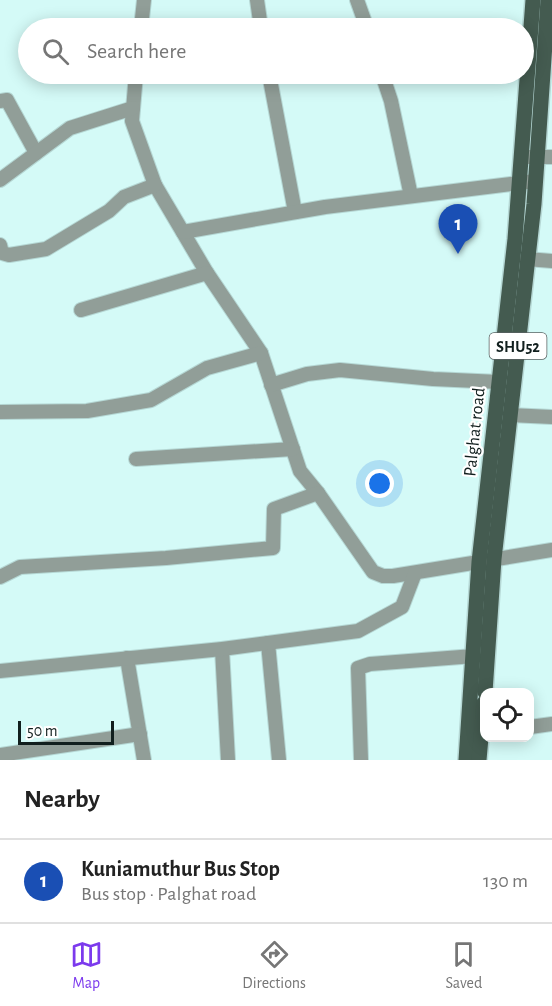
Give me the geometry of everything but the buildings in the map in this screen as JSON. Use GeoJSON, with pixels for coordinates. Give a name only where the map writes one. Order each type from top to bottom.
{"type":"FeatureCollection","features":[{"type":"Feature","properties":{"kind":"main road","name":"Palghat road"},"geometry":{"type":"LineString","coordinates":[[529,157],[548,44],[545,3]]}},
{"type":"Feature","properties":{"kind":"main road","name":"Palghat road"},"geometry":{"type":"LineString","coordinates":[[485,688],[486,560],[499,382],[527,182],[545,3]]}},
{"type":"Feature","properties":{"kind":"main road","name":"Palghat road"},"geometry":{"type":"LineString","coordinates":[[466,760],[474,656],[486,560],[510,415],[527,259],[527,182]]}},
{"type":"Feature","properties":{"kind":"main road"},"geometry":{"type":"LineString","coordinates":[[479,760],[482,742]]}},
{"type":"Feature","properties":{"kind":"street"},"geometry":{"type":"LineString","coordinates":[[142,18],[144,0]]}},
{"type":"Feature","properties":{"kind":"street"},"geometry":{"type":"LineString","coordinates":[[257,0],[260,18]]}},
{"type":"Feature","properties":{"kind":"street"},"geometry":{"type":"LineString","coordinates":[[357,0],[363,18]]}},
{"type":"Feature","properties":{"kind":"street"},"geometry":{"type":"LineString","coordinates":[[135,84],[132,121],[155,185],[207,273],[261,353],[300,471],[373,572],[383,576],[415,573],[552,550]]}},
{"type":"Feature","properties":{"kind":"street"},"geometry":{"type":"LineString","coordinates":[[271,84],[295,212]]}},
{"type":"Feature","properties":{"kind":"street"},"geometry":{"type":"LineString","coordinates":[[385,84],[411,196]]}},
{"type":"Feature","properties":{"kind":"street"},"geometry":{"type":"LineString","coordinates":[[0,101],[7,100],[36,153]]}},
{"type":"Feature","properties":{"kind":"street"},"geometry":{"type":"LineString","coordinates":[[0,180],[70,128],[133,108]]}},
{"type":"Feature","properties":{"kind":"street"},"geometry":{"type":"LineString","coordinates":[[529,157],[552,157]]}},
{"type":"Feature","properties":{"kind":"street"},"geometry":{"type":"LineString","coordinates":[[183,232],[295,212],[527,182]]}},
{"type":"Feature","properties":{"kind":"street"},"geometry":{"type":"LineString","coordinates":[[0,245],[2,253],[9,255],[46,249],[109,211],[124,197],[155,185]]}},
{"type":"Feature","properties":{"kind":"street"},"geometry":{"type":"LineString","coordinates":[[527,259],[552,261]]}},
{"type":"Feature","properties":{"kind":"street"},"geometry":{"type":"LineString","coordinates":[[81,310],[207,273]]}},
{"type":"Feature","properties":{"kind":"street"},"geometry":{"type":"LineString","coordinates":[[0,412],[87,411],[151,400],[207,368],[261,353]]}},
{"type":"Feature","properties":{"kind":"street"},"geometry":{"type":"LineString","coordinates":[[271,385],[307,374],[340,370],[433,380],[499,382]]}},
{"type":"Feature","properties":{"kind":"street"},"geometry":{"type":"LineString","coordinates":[[510,415],[552,417]]}},
{"type":"Feature","properties":{"kind":"street"},"geometry":{"type":"LineString","coordinates":[[136,459],[293,449]]}},
{"type":"Feature","properties":{"kind":"street"},"geometry":{"type":"LineString","coordinates":[[0,577],[20,567],[166,558],[273,548],[273,509],[318,493]]}},
{"type":"Feature","properties":{"kind":"street"},"geometry":{"type":"LineString","coordinates":[[0,671],[222,649],[358,632],[402,607],[415,573]]}},
{"type":"Feature","properties":{"kind":"street"},"geometry":{"type":"LineString","coordinates":[[268,643],[279,760]]}},
{"type":"Feature","properties":{"kind":"street"},"geometry":{"type":"LineString","coordinates":[[222,649],[228,760]]}},
{"type":"Feature","properties":{"kind":"street"},"geometry":{"type":"LineString","coordinates":[[361,760],[358,668],[370,664],[474,656]]}},
{"type":"Feature","properties":{"kind":"street"},"geometry":{"type":"LineString","coordinates":[[127,658],[144,760]]}},
{"type":"Feature","properties":{"kind":"street"},"geometry":{"type":"LineString","coordinates":[[534,726],[552,724]]}},
{"type":"Feature","properties":{"kind":"street"},"geometry":{"type":"LineString","coordinates":[[0,755],[140,734]]}},
{"type":"Feature","properties":{"kind":"place","name":"Kuniamuthur Bus Stop"},"geometry":{"type":"Point","coordinates":[458,254]}}]}
